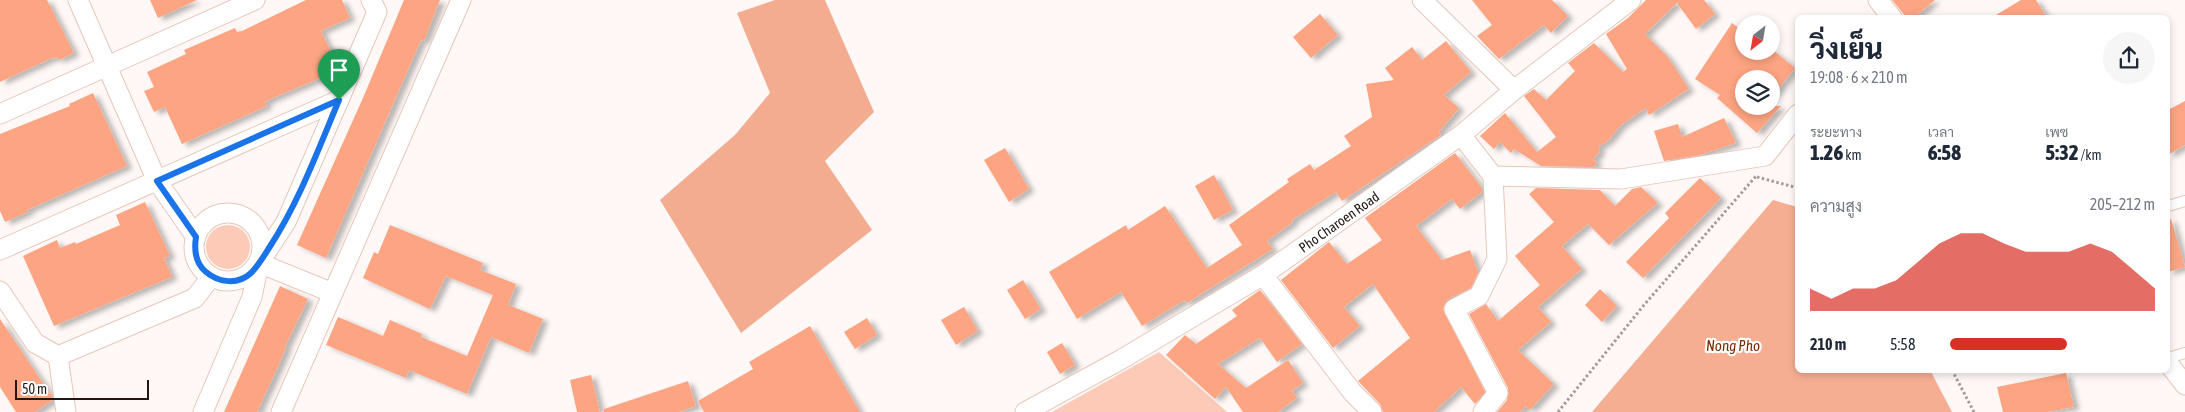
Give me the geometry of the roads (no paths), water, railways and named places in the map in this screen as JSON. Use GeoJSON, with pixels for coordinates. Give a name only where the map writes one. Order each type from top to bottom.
{"type":"FeatureCollection","features":[{"type":"Feature","properties":{"kind":"street"},"geometry":{"type":"LineString","coordinates":[[78,0],[157,181],[196,237]]}},
{"type":"Feature","properties":{"kind":"street"},"geometry":{"type":"LineString","coordinates":[[0,114],[255,0]]}},
{"type":"Feature","properties":{"kind":"street"},"geometry":{"type":"LineString","coordinates":[[203,412],[252,297],[259,263],[262,252],[260,235],[251,222],[241,216],[230,213],[219,215],[205,223],[196,237],[194,249],[197,260],[202,269],[211,277],[224,281],[238,280],[251,273],[259,263],[286,222],[377,12],[371,0]]}},
{"type":"Feature","properties":{"kind":"street"},"geometry":{"type":"LineString","coordinates":[[281,412],[461,0]]}},
{"type":"Feature","properties":{"kind":"street"},"geometry":{"type":"LineString","coordinates":[[1422,0],[1514,90]]}},
{"type":"Feature","properties":{"kind":"street","name":"Pho Charoen Road"},"geometry":{"type":"LineString","coordinates":[[1025,412],[1122,359],[1263,275],[1461,135],[1514,90],[1631,0]]}},
{"type":"Feature","properties":{"kind":"street"},"geometry":{"type":"LineString","coordinates":[[0,250],[339,100]]}},
{"type":"Feature","properties":{"kind":"street"},"geometry":{"type":"LineString","coordinates":[[1493,176],[1622,179],[1765,156],[1795,118]]}},
{"type":"Feature","properties":{"kind":"street"},"geometry":{"type":"LineString","coordinates":[[1461,135],[1493,176],[1497,259],[1479,296],[1454,310],[1498,393],[1483,412]]}},
{"type":"Feature","properties":{"kind":"street"},"geometry":{"type":"LineString","coordinates":[[259,263],[333,293]]}},
{"type":"Feature","properties":{"kind":"street"},"geometry":{"type":"LineString","coordinates":[[1263,275],[1353,393],[1372,412]]}},
{"type":"Feature","properties":{"kind":"street"},"geometry":{"type":"LineString","coordinates":[[58,356],[195,298],[211,277]]}},
{"type":"Feature","properties":{"kind":"street"},"geometry":{"type":"LineString","coordinates":[[0,290],[34,343],[58,356]]}},
{"type":"Feature","properties":{"kind":"street"},"geometry":{"type":"LineString","coordinates":[[58,356],[66,412]]}},
{"type":"Feature","properties":{"kind":"street"},"geometry":{"type":"LineString","coordinates":[[2170,366],[2185,385]]}},
{"type":"Feature","properties":{"kind":"lane"},"geometry":{"type":"LineString","coordinates":[[2170,205],[2185,201]]}},
{"type":"Feature","properties":{"kind":"lane"},"geometry":{"type":"LineString","coordinates":[[2170,357],[2185,353]]}},
{"type":"Feature","properties":{"kind":"water","name":"Nong Pho"},"geometry":{"type":"Polygon","coordinates":[[[1773,200],[1795,206],[1795,373],[1932,373],[1952,412],[1592,412],[1773,200]]]}}]}
